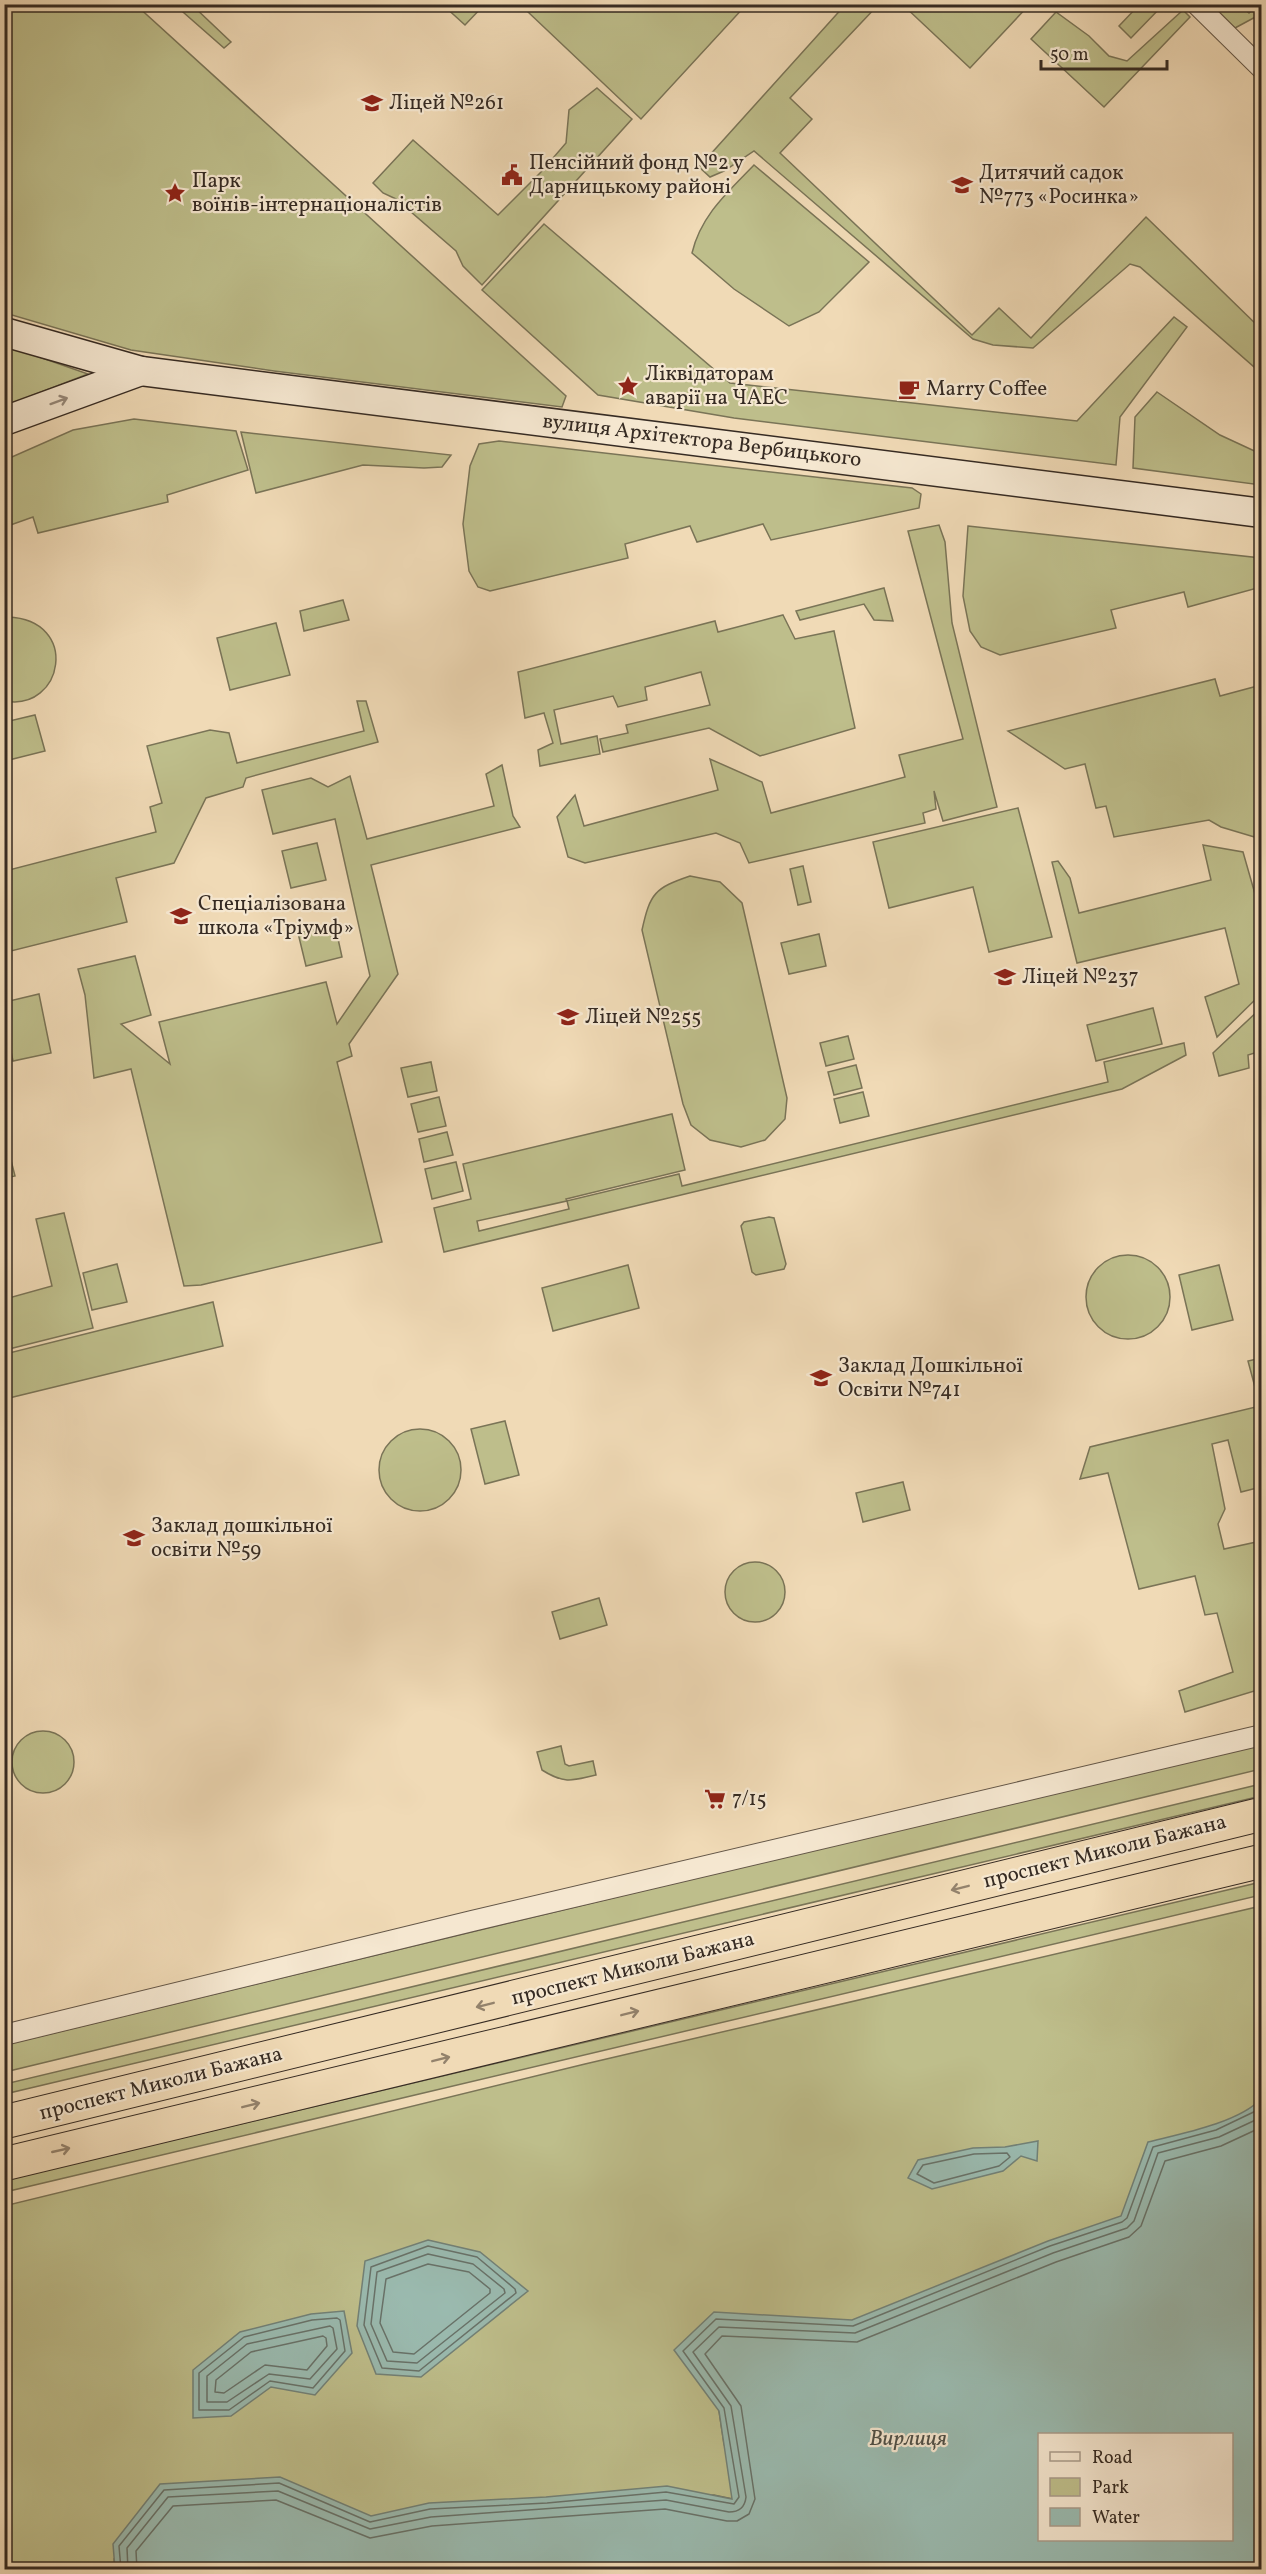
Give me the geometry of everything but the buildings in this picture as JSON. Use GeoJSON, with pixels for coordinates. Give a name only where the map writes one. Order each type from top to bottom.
{"type":"FeatureCollection","features":[{"type":"Feature","properties":{"kind":"highway","name":"проспект Миколи Бажана"},"geometry":{"type":"LineString","coordinates":[[4,2122],[1262,1814]]}},
{"type":"Feature","properties":{"kind":"highway","name":"проспект Миколи Бажана"},"geometry":{"type":"LineString","coordinates":[[4,2164],[1262,1861]]}},
{"type":"Feature","properties":{"kind":"street"},"geometry":{"type":"LineString","coordinates":[[1196,4],[1262,69]]}},
{"type":"Feature","properties":{"kind":"street","name":"вулиця Архітектора Вербицького"},"geometry":{"type":"LineString","coordinates":[[4,332],[141,371],[1262,513]]}},
{"type":"Feature","properties":{"kind":"street","name":"вулиця Архітектора Вербицького"},"geometry":{"type":"LineString","coordinates":[[4,421],[141,371]]}},
{"type":"Feature","properties":{"kind":"street"},"geometry":{"type":"LineString","coordinates":[[4,2035],[461,1924],[1262,1735]]}},
{"type":"Feature","properties":{"kind":"green space"},"geometry":{"type":"Polygon","coordinates":[[[535,4],[746,5],[641,119],[528,12],[535,4]]]}},
{"type":"Feature","properties":{"kind":"green space"},"geometry":{"type":"Polygon","coordinates":[[[903,4],[1030,4],[970,68],[903,5],[903,4]]]}},
{"type":"Feature","properties":{"kind":"green space","name":"Парк воїнів-інтернаціоналістів"},"geometry":{"type":"Polygon","coordinates":[[[4,5],[136,5],[566,396],[562,407],[274,371],[131,350],[5,313],[4,5]]]}},
{"type":"Feature","properties":{"kind":"green space"},"geometry":{"type":"Polygon","coordinates":[[[175,5],[192,5],[231,42],[224,48],[175,5]]]}},
{"type":"Feature","properties":{"kind":"green space"},"geometry":{"type":"Polygon","coordinates":[[[443,5],[484,5],[465,25],[443,5]]]}},
{"type":"Feature","properties":{"kind":"green space"},"geometry":{"type":"Polygon","coordinates":[[[845,5],[878,5],[790,98],[812,119],[780,153],[972,335],[999,308],[1031,338],[1146,217],[1261,329],[1261,373],[1140,267],[1130,264],[1033,348],[993,345],[973,339],[754,151],[724,171],[710,177],[699,167],[845,5]]]}},
{"type":"Feature","properties":{"kind":"green space"},"geometry":{"type":"Polygon","coordinates":[[[1139,5],[1163,5],[1131,38],[1119,26],[1139,5]]]}},
{"type":"Feature","properties":{"kind":"green space"},"geometry":{"type":"Polygon","coordinates":[[[1212,5],[1239,5],[1249,13],[1261,5],[1261,14],[1235,28],[1212,5]]]}},
{"type":"Feature","properties":{"kind":"green space"},"geometry":{"type":"Polygon","coordinates":[[[1183,10],[1190,17],[1104,107],[1031,39],[1056,12],[1089,36],[1109,56],[1127,61],[1183,10]]]}},
{"type":"Feature","properties":{"kind":"green space"},"geometry":{"type":"Polygon","coordinates":[[[597,88],[632,119],[482,285],[463,266],[456,251],[396,199],[383,193],[373,183],[413,140],[498,215],[566,143],[569,110],[597,88]]]}},
{"type":"Feature","properties":{"kind":"green space"},"geometry":{"type":"Polygon","coordinates":[[[754,165],[869,262],[819,312],[789,326],[734,289],[692,253],[696,239],[709,216],[725,195],[754,165]]]}},
{"type":"Feature","properties":{"kind":"green space"},"geometry":{"type":"Polygon","coordinates":[[[544,224],[730,383],[1077,421],[1174,317],[1187,327],[1120,417],[1116,465],[734,418],[598,395],[482,290],[544,224]]]}},
{"type":"Feature","properties":{"kind":"green space"},"geometry":{"type":"Polygon","coordinates":[[[5,345],[88,374],[5,406],[5,345]]]}},
{"type":"Feature","properties":{"kind":"green space"},"geometry":{"type":"Polygon","coordinates":[[[1157,392],[1220,435],[1261,454],[1261,485],[1133,468],[1135,417],[1157,392]]]}},
{"type":"Feature","properties":{"kind":"green space"},"geometry":{"type":"Polygon","coordinates":[[[134,419],[236,431],[248,470],[167,495],[168,502],[38,533],[33,517],[5,527],[5,460],[73,430],[134,419]]]}},
{"type":"Feature","properties":{"kind":"green space"},"geometry":{"type":"Polygon","coordinates":[[[241,432],[451,455],[442,467],[363,465],[256,493],[241,432]]]}},
{"type":"Feature","properties":{"kind":"green space"},"geometry":{"type":"Polygon","coordinates":[[[499,441],[912,488],[921,494],[919,508],[771,540],[763,524],[697,542],[690,526],[625,544],[628,558],[490,591],[478,587],[469,571],[463,524],[470,466],[479,444],[499,441]]]}},
{"type":"Feature","properties":{"kind":"green space"},"geometry":{"type":"Polygon","coordinates":[[[939,525],[945,542],[952,623],[997,807],[943,821],[934,791],[936,809],[923,813],[925,823],[749,863],[740,843],[716,833],[585,863],[568,857],[557,817],[575,795],[584,826],[718,790],[710,759],[762,782],[771,813],[905,777],[899,755],[963,739],[908,531],[939,525]]]}},
{"type":"Feature","properties":{"kind":"green space"},"geometry":{"type":"Polygon","coordinates":[[[968,526],[1261,558],[1261,587],[1188,607],[1184,592],[1111,610],[1116,628],[1000,655],[981,647],[970,631],[963,596],[968,526]]]}},
{"type":"Feature","properties":{"kind":"green space"},"geometry":{"type":"Polygon","coordinates":[[[884,588],[893,621],[874,620],[864,604],[800,620],[796,611],[884,588]]]}},
{"type":"Feature","properties":{"kind":"green space"},"geometry":{"type":"Polygon","coordinates":[[[343,600],[349,620],[304,631],[300,611],[343,600]]]}},
{"type":"Feature","properties":{"kind":"green space"},"geometry":{"type":"Polygon","coordinates":[[[783,615],[795,639],[834,631],[855,728],[760,756],[709,728],[603,752],[600,739],[628,733],[626,725],[710,705],[701,672],[645,687],[647,700],[618,707],[613,696],[554,710],[561,744],[597,736],[600,754],[540,766],[538,750],[553,743],[544,713],[525,718],[518,672],[715,621],[718,632],[783,615]]]}},
{"type":"Feature","properties":{"kind":"green space"},"geometry":{"type":"Polygon","coordinates":[[[4,618],[31,622],[46,633],[54,648],[56,664],[51,680],[40,693],[25,701],[5,701],[4,618]]]}},
{"type":"Feature","properties":{"kind":"green space"},"geometry":{"type":"Polygon","coordinates":[[[276,623],[290,675],[230,690],[217,638],[276,623]]]}},
{"type":"Feature","properties":{"kind":"green space"},"geometry":{"type":"Polygon","coordinates":[[[1215,679],[1220,696],[1261,685],[1261,839],[1221,827],[1209,820],[1114,837],[1106,806],[1096,808],[1085,764],[1065,769],[1008,731],[1215,679]]]}},
{"type":"Feature","properties":{"kind":"green space"},"geometry":{"type":"Polygon","coordinates":[[[357,701],[366,701],[378,742],[246,778],[243,787],[206,798],[174,863],[116,878],[127,922],[7,952],[5,950],[5,871],[156,832],[150,807],[162,803],[147,746],[210,730],[229,733],[237,763],[364,731],[357,701]]]}},
{"type":"Feature","properties":{"kind":"green space"},"geometry":{"type":"Polygon","coordinates":[[[35,715],[45,751],[5,761],[5,722],[35,715]]]}},
{"type":"Feature","properties":{"kind":"green space"},"geometry":{"type":"Polygon","coordinates":[[[502,765],[513,816],[520,827],[371,865],[398,974],[349,1044],[352,1056],[337,1062],[382,1242],[201,1285],[184,1286],[131,1069],[94,1078],[85,995],[78,969],[135,956],[151,1015],[121,1024],[170,1064],[159,1022],[326,982],[337,1024],[370,976],[335,819],[273,834],[262,790],[311,778],[328,787],[350,776],[367,839],[494,806],[486,774],[502,765]]]}},
{"type":"Feature","properties":{"kind":"green space"},"geometry":{"type":"Polygon","coordinates":[[[1018,808],[1052,937],[989,952],[973,887],[889,908],[873,842],[1018,808]]]}},
{"type":"Feature","properties":{"kind":"green space"},"geometry":{"type":"Polygon","coordinates":[[[317,843],[326,880],[291,888],[282,851],[317,843]]]}},
{"type":"Feature","properties":{"kind":"green space"},"geometry":{"type":"Polygon","coordinates":[[[1203,845],[1243,852],[1259,908],[1261,908],[1261,994],[1217,1037],[1205,997],[1239,984],[1225,928],[1077,963],[1052,862],[1058,861],[1070,878],[1079,913],[1211,880],[1203,845]]]}},
{"type":"Feature","properties":{"kind":"green space"},"geometry":{"type":"Polygon","coordinates":[[[803,866],[811,902],[798,905],[790,869],[803,866]]]}},
{"type":"Feature","properties":{"kind":"green space"},"geometry":{"type":"Polygon","coordinates":[[[690,876],[720,882],[742,903],[787,1098],[785,1119],[765,1140],[741,1147],[710,1140],[691,1125],[683,1104],[642,930],[651,900],[656,894],[669,884],[690,876]]]}},
{"type":"Feature","properties":{"kind":"green space"},"geometry":{"type":"Polygon","coordinates":[[[335,925],[342,957],[306,966],[298,933],[335,925]]]}},
{"type":"Feature","properties":{"kind":"green space"},"geometry":{"type":"Polygon","coordinates":[[[819,934],[826,966],[789,974],[781,943],[819,934]]]}},
{"type":"Feature","properties":{"kind":"green space"},"geometry":{"type":"Polygon","coordinates":[[[39,994],[51,1053],[13,1061],[5,1023],[5,1002],[39,994]]]}},
{"type":"Feature","properties":{"kind":"green space"},"geometry":{"type":"Polygon","coordinates":[[[1153,1008],[1162,1044],[1096,1061],[1087,1025],[1153,1008]]]}},
{"type":"Feature","properties":{"kind":"green space"},"geometry":{"type":"Polygon","coordinates":[[[1261,1008],[1261,1051],[1248,1055],[1249,1068],[1219,1076],[1213,1053],[1261,1008]]]}},
{"type":"Feature","properties":{"kind":"green space"},"geometry":{"type":"Polygon","coordinates":[[[848,1036],[854,1059],[826,1066],[820,1043],[848,1036]]]}},
{"type":"Feature","properties":{"kind":"green space"},"geometry":{"type":"Polygon","coordinates":[[[1184,1043],[1186,1055],[1122,1089],[444,1252],[434,1208],[471,1199],[463,1164],[672,1114],[685,1170],[566,1199],[567,1201],[679,1174],[682,1186],[1108,1082],[1104,1062],[1184,1043]],[[567,1201],[477,1221],[479,1231],[569,1209],[567,1201]]]}},
{"type":"Feature","properties":{"kind":"green space"},"geometry":{"type":"Polygon","coordinates":[[[431,1062],[437,1091],[408,1097],[401,1068],[431,1062]]]}},
{"type":"Feature","properties":{"kind":"green space"},"geometry":{"type":"Polygon","coordinates":[[[856,1065],[862,1088],[834,1095],[828,1072],[856,1065]]]}},
{"type":"Feature","properties":{"kind":"green space"},"geometry":{"type":"Polygon","coordinates":[[[863,1092],[869,1116],[840,1123],[834,1099],[863,1092]]]}},
{"type":"Feature","properties":{"kind":"green space"},"geometry":{"type":"Polygon","coordinates":[[[439,1097],[446,1126],[418,1132],[411,1104],[439,1097]]]}},
{"type":"Feature","properties":{"kind":"green space"},"geometry":{"type":"Polygon","coordinates":[[[447,1132],[453,1155],[424,1162],[419,1139],[447,1132]]]}},
{"type":"Feature","properties":{"kind":"green space"},"geometry":{"type":"Polygon","coordinates":[[[4,1133],[15,1176],[5,1178],[4,1178],[4,1133]]]}},
{"type":"Feature","properties":{"kind":"green space"},"geometry":{"type":"Polygon","coordinates":[[[456,1162],[463,1191],[432,1199],[425,1169],[456,1162]]]}},
{"type":"Feature","properties":{"kind":"green space"},"geometry":{"type":"Polygon","coordinates":[[[64,1213],[93,1328],[5,1350],[5,1299],[52,1286],[36,1219],[64,1213]]]}},
{"type":"Feature","properties":{"kind":"green space"},"geometry":{"type":"Polygon","coordinates":[[[774,1218],[786,1264],[784,1269],[756,1275],[752,1272],[741,1226],[744,1222],[774,1218]]]}},
{"type":"Feature","properties":{"kind":"green space"},"geometry":{"type":"Polygon","coordinates":[[[1128,1255],[1144,1258],[1158,1267],[1167,1281],[1170,1297],[1167,1313],[1158,1327],[1144,1336],[1128,1339],[1112,1336],[1098,1327],[1089,1313],[1086,1297],[1089,1281],[1098,1267],[1112,1258],[1128,1255]]]}},
{"type":"Feature","properties":{"kind":"green space"},"geometry":{"type":"Polygon","coordinates":[[[117,1264],[127,1302],[92,1310],[83,1273],[117,1264]]]}},
{"type":"Feature","properties":{"kind":"green space"},"geometry":{"type":"Polygon","coordinates":[[[628,1265],[639,1308],[553,1331],[542,1288],[628,1265]]]}},
{"type":"Feature","properties":{"kind":"green space"},"geometry":{"type":"Polygon","coordinates":[[[1219,1265],[1233,1320],[1192,1330],[1179,1275],[1219,1265]]]}},
{"type":"Feature","properties":{"kind":"green space"},"geometry":{"type":"Polygon","coordinates":[[[213,1302],[223,1346],[5,1399],[5,1354],[213,1302]]]}},
{"type":"Feature","properties":{"kind":"green space"},"geometry":{"type":"Polygon","coordinates":[[[1261,1358],[1261,1487],[1241,1492],[1228,1440],[1212,1444],[1225,1509],[1218,1524],[1224,1549],[1261,1541],[1261,1689],[1185,1712],[1179,1691],[1233,1672],[1217,1613],[1205,1615],[1195,1576],[1139,1589],[1108,1473],[1080,1479],[1090,1447],[1260,1406],[1248,1361],[1261,1358]]]}},
{"type":"Feature","properties":{"kind":"green space"},"geometry":{"type":"Polygon","coordinates":[[[505,1421],[519,1475],[485,1484],[471,1429],[505,1421]]]}},
{"type":"Feature","properties":{"kind":"green space"},"geometry":{"type":"Polygon","coordinates":[[[420,1429],[436,1432],[449,1441],[458,1454],[461,1470],[458,1486],[449,1499],[436,1508],[420,1511],[404,1508],[391,1499],[382,1486],[379,1470],[382,1454],[391,1441],[404,1432],[420,1429]]]}},
{"type":"Feature","properties":{"kind":"green space"},"geometry":{"type":"Polygon","coordinates":[[[903,1482],[910,1510],[863,1522],[856,1493],[903,1482]]]}},
{"type":"Feature","properties":{"kind":"green space"},"geometry":{"type":"Polygon","coordinates":[[[749,1562],[761,1562],[777,1570],[783,1580],[785,1592],[783,1604],[777,1614],[761,1622],[749,1622],[733,1614],[725,1598],[725,1586],[733,1570],[749,1562]]]}},
{"type":"Feature","properties":{"kind":"green space"},"geometry":{"type":"Polygon","coordinates":[[[599,1598],[607,1625],[560,1639],[552,1612],[599,1598]]]}},
{"type":"Feature","properties":{"kind":"green space"},"geometry":{"type":"Polygon","coordinates":[[[37,1731],[49,1731],[65,1740],[72,1750],[74,1762],[72,1774],[65,1784],[49,1793],[37,1793],[26,1788],[17,1779],[12,1768],[12,1756],[17,1745],[26,1736],[37,1731]]]}},
{"type":"Feature","properties":{"kind":"green space"},"geometry":{"type":"Polygon","coordinates":[[[1261,1741],[1261,1769],[5,2072],[4,2045],[1261,1741]]]}},
{"type":"Feature","properties":{"kind":"green space"},"geometry":{"type":"Polygon","coordinates":[[[561,1746],[565,1764],[569,1766],[593,1761],[596,1775],[568,1780],[556,1778],[542,1770],[537,1752],[561,1746]]]}},
{"type":"Feature","properties":{"kind":"green space"},"geometry":{"type":"Polygon","coordinates":[[[1261,1784],[1261,1796],[5,2094],[5,2084],[1261,1784]]]}},
{"type":"Feature","properties":{"kind":"green space"},"geometry":{"type":"Polygon","coordinates":[[[1261,1882],[1261,1895],[5,2192],[4,2180],[1261,1882]]]}},
{"type":"Feature","properties":{"kind":"green space"},"geometry":{"type":"Polygon","coordinates":[[[1261,1906],[1261,2144],[1001,2326],[1040,2541],[1029,2569],[719,2411],[724,2444],[737,2476],[733,2499],[714,2495],[114,2559],[115,2569],[5,2569],[4,2206],[585,2064],[1261,1906]]]}},
{"type":"Feature","properties":{"kind":"water","name":"Вирлиця"},"geometry":{"type":"Polygon","coordinates":[[[1261,2099],[1261,2569],[115,2569],[113,2544],[160,2484],[280,2477],[371,2516],[429,2503],[546,2497],[667,2486],[732,2499],[719,2411],[674,2350],[714,2312],[852,2320],[1048,2241],[1121,2216],[1148,2142],[1192,2131],[1238,2115],[1261,2099]]]}},
{"type":"Feature","properties":{"kind":"water"},"geometry":{"type":"Polygon","coordinates":[[[1038,2141],[1037,2161],[1021,2156],[1003,2171],[932,2189],[908,2178],[918,2160],[973,2148],[1005,2147],[1038,2141]]]}},
{"type":"Feature","properties":{"kind":"water"},"geometry":{"type":"Polygon","coordinates":[[[428,2240],[480,2252],[528,2291],[421,2377],[376,2374],[357,2326],[365,2261],[428,2240]]]}},
{"type":"Feature","properties":{"kind":"water"},"geometry":{"type":"Polygon","coordinates":[[[344,2311],[352,2353],[315,2395],[271,2387],[231,2416],[193,2418],[193,2370],[240,2332],[311,2314],[344,2311]]]}},
{"type":"Feature","properties":{"kind":"place","name":"Ліцей №261"},"geometry":{"type":"Point","coordinates":[372,103]}},
{"type":"Feature","properties":{"kind":"place","name":"Пенсійний фонд №2 у Дарницькому районі"},"geometry":{"type":"Point","coordinates":[512,175]}},
{"type":"Feature","properties":{"kind":"place","name":"Дитячий садок №773 «Росинка»"},"geometry":{"type":"Point","coordinates":[962,185]}},
{"type":"Feature","properties":{"kind":"place","name":"Парк воїнів-інтернаціоналістів"},"geometry":{"type":"Point","coordinates":[175,193]}},
{"type":"Feature","properties":{"kind":"place","name":"Ліквідаторам аварії на ЧАЕС"},"geometry":{"type":"Point","coordinates":[628,386]}},
{"type":"Feature","properties":{"kind":"place","name":"Marry Coffee"},"geometry":{"type":"Point","coordinates":[909,389]}},
{"type":"Feature","properties":{"kind":"place","name":"Спеціалізована школа «Тріумф»"},"geometry":{"type":"Point","coordinates":[181,916]}},
{"type":"Feature","properties":{"kind":"place","name":"Ліцей №237"},"geometry":{"type":"Point","coordinates":[1005,977]}},
{"type":"Feature","properties":{"kind":"place","name":"Ліцей №255"},"geometry":{"type":"Point","coordinates":[568,1017]}},
{"type":"Feature","properties":{"kind":"place","name":"Заклад Дошкільної Освіти №741"},"geometry":{"type":"Point","coordinates":[821,1378]}},
{"type":"Feature","properties":{"kind":"place","name":"Заклад дошкільної освіти №59"},"geometry":{"type":"Point","coordinates":[134,1538]}},
{"type":"Feature","properties":{"kind":"place","name":"7/15"},"geometry":{"type":"Point","coordinates":[715,1799]}}]}
